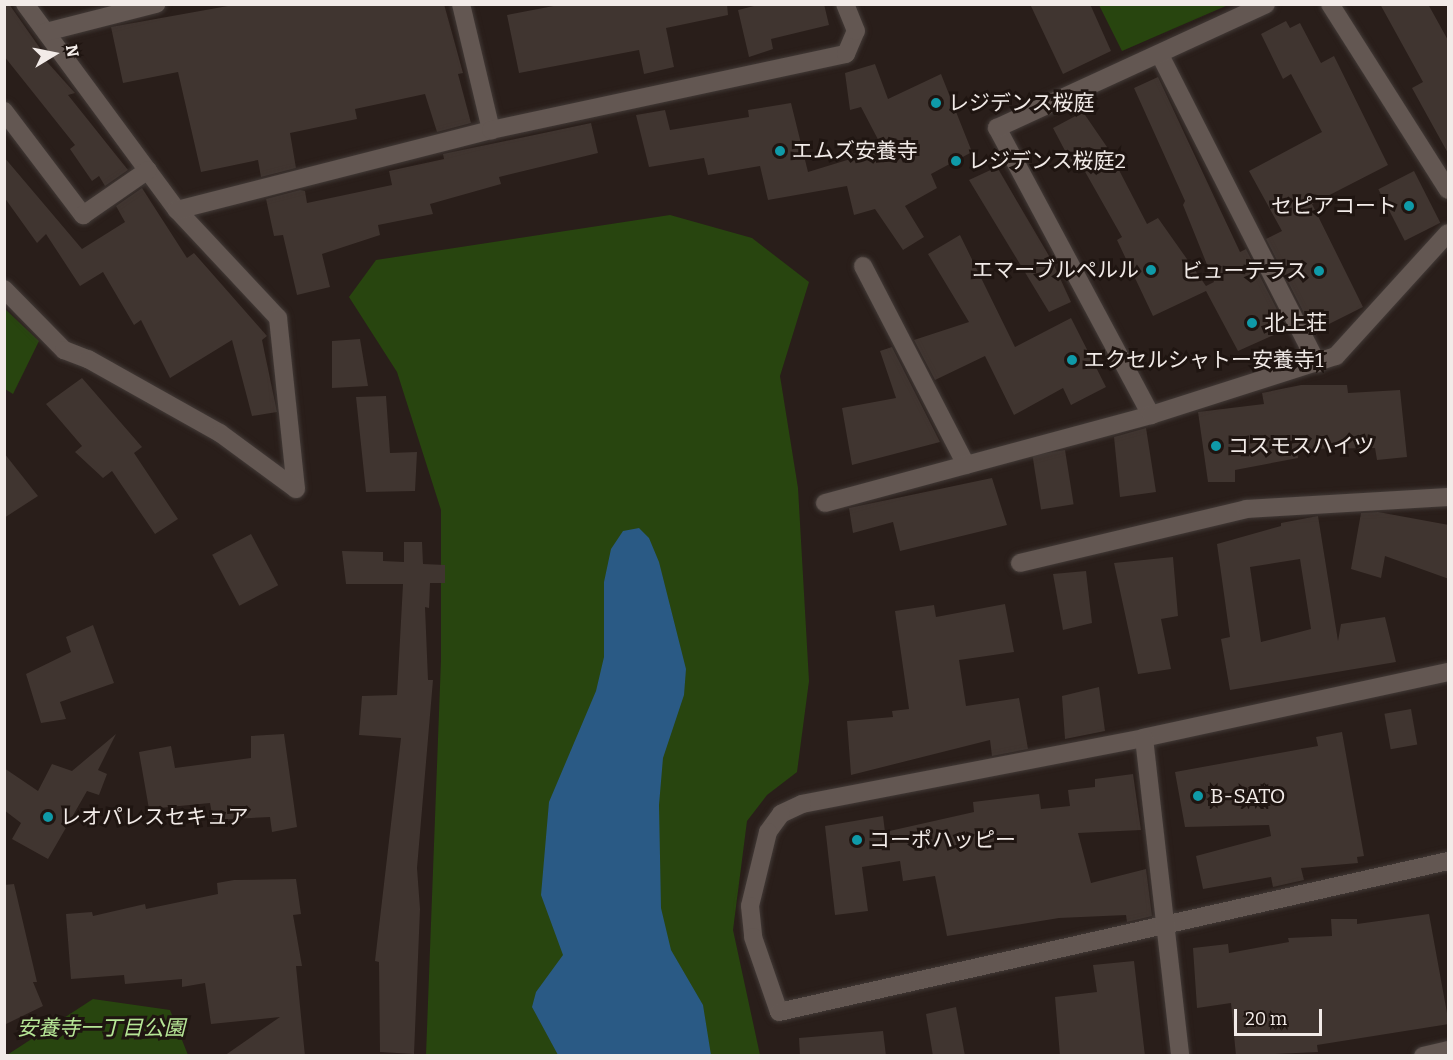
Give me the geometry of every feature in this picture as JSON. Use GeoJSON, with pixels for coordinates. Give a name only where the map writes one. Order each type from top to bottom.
{"type":"FeatureCollection","features":[{"type":"Feature","properties":{"kind":"street"},"geometry":{"type":"LineString","coordinates":[[4,289],[64,350],[219,433],[296,489],[278,318],[177,210],[25,4]]}},
{"type":"Feature","properties":{"kind":"street"},"geometry":{"type":"LineString","coordinates":[[46,32],[156,4]]}},
{"type":"Feature","properties":{"kind":"street"},"geometry":{"type":"LineString","coordinates":[[461,4],[491,130]]}},
{"type":"Feature","properties":{"kind":"street"},"geometry":{"type":"LineString","coordinates":[[177,210],[491,130],[846,54],[856,31],[845,4]]}},
{"type":"Feature","properties":{"kind":"street"},"geometry":{"type":"LineString","coordinates":[[1150,415],[997,128],[1160,55],[1266,4]]}},
{"type":"Feature","properties":{"kind":"street"},"geometry":{"type":"LineString","coordinates":[[1330,4],[1449,190]]}},
{"type":"Feature","properties":{"kind":"street"},"geometry":{"type":"LineString","coordinates":[[1160,55],[1317,363]]}},
{"type":"Feature","properties":{"kind":"street"},"geometry":{"type":"LineString","coordinates":[[4,111],[83,215],[148,170]]}},
{"type":"Feature","properties":{"kind":"street"},"geometry":{"type":"LineString","coordinates":[[825,503],[1150,415],[1336,356],[1449,232]]}},
{"type":"Feature","properties":{"kind":"street"},"geometry":{"type":"LineString","coordinates":[[863,266],[966,465]]}},
{"type":"Feature","properties":{"kind":"street"},"geometry":{"type":"LineString","coordinates":[[1020,563],[1246,509],[1449,497]]}},
{"type":"Feature","properties":{"kind":"street"},"geometry":{"type":"LineString","coordinates":[[1449,672],[1144,738],[802,804],[784,813],[768,832],[750,906],[753,937],[779,1012],[1449,861]]}},
{"type":"Feature","properties":{"kind":"street"},"geometry":{"type":"LineString","coordinates":[[1144,738],[1180,1056]]}},
{"type":"Feature","properties":{"kind":"green space"},"geometry":{"type":"Polygon","coordinates":[[[1099,5],[1228,5],[1122,51],[1099,5]]]}},
{"type":"Feature","properties":{"kind":"green space"},"geometry":{"type":"Polygon","coordinates":[[[670,215],[752,238],[809,282],[780,376],[798,488],[809,681],[797,772],[767,795],[747,821],[733,930],[760,1055],[426,1055],[441,660],[441,510],[397,372],[349,297],[376,260],[670,215]]]}},
{"type":"Feature","properties":{"kind":"green space"},"geometry":{"type":"Polygon","coordinates":[[[4,308],[39,341],[13,394],[5,389],[4,308]]]}},
{"type":"Feature","properties":{"kind":"green space","name":"安養寺一丁目公園"},"geometry":{"type":"Polygon","coordinates":[[[93,999],[170,1010],[188,1055],[7,1055],[93,999]]]}},
{"type":"Feature","properties":{"kind":"water"},"geometry":{"type":"Polygon","coordinates":[[[639,528],[649,538],[659,562],[686,669],[684,695],[663,758],[659,805],[661,908],[671,950],[703,1005],[711,1055],[558,1055],[532,1007],[536,992],[563,955],[541,895],[549,802],[596,691],[604,657],[604,582],[611,549],[623,531],[639,528]]]}},
{"type":"Feature","properties":{"kind":"building"},"geometry":{"type":"Polygon","coordinates":[[[4,4],[9,4],[42,51],[39,53],[75,93],[68,95],[128,170],[105,186],[99,176],[92,181],[70,149],[75,145],[4,56],[4,4]]]}},
{"type":"Feature","properties":{"kind":"building"},"geometry":{"type":"Polygon","coordinates":[[[239,4],[444,4],[463,73],[458,74],[471,123],[437,132],[425,94],[355,109],[357,119],[290,133],[296,168],[261,177],[258,160],[201,172],[178,72],[123,83],[111,27],[239,4]]]}},
{"type":"Feature","properties":{"kind":"building"},"geometry":{"type":"Polygon","coordinates":[[[564,4],[727,4],[728,15],[666,28],[674,67],[644,74],[639,50],[519,73],[507,15],[564,4]]]}},
{"type":"Feature","properties":{"kind":"building"},"geometry":{"type":"Polygon","coordinates":[[[762,4],[824,4],[829,25],[771,39],[773,49],[749,57],[738,10],[762,4]]]}},
{"type":"Feature","properties":{"kind":"building"},"geometry":{"type":"Polygon","coordinates":[[[1030,4],[1090,4],[1111,51],[1063,74],[1030,4]]]}},
{"type":"Feature","properties":{"kind":"building"},"geometry":{"type":"Polygon","coordinates":[[[1380,4],[1428,4],[1449,42],[1449,155],[1412,88],[1423,82],[1380,4]]]}},
{"type":"Feature","properties":{"kind":"building"},"geometry":{"type":"Polygon","coordinates":[[[1286,21],[1290,28],[1300,23],[1321,63],[1334,56],[1388,165],[1312,204],[1363,307],[1321,328],[1315,315],[1307,319],[1266,239],[1282,231],[1249,171],[1322,132],[1291,74],[1283,79],[1261,34],[1286,21]]]}},
{"type":"Feature","properties":{"kind":"building"},"geometry":{"type":"Polygon","coordinates":[[[875,64],[888,99],[941,74],[972,152],[931,174],[937,188],[905,206],[924,237],[903,250],[875,209],[854,215],[847,186],[768,200],[760,166],[708,175],[704,158],[649,167],[636,115],[665,110],[670,130],[749,117],[748,110],[791,103],[808,172],[883,149],[861,107],[850,110],[845,73],[875,64]]]}},
{"type":"Feature","properties":{"kind":"building"},"geometry":{"type":"Polygon","coordinates":[[[1158,77],[1240,252],[1246,249],[1287,329],[1238,351],[1206,291],[1153,316],[1117,240],[1122,237],[1079,161],[1072,164],[1053,128],[1083,112],[1107,147],[1147,224],[1158,218],[1206,286],[1214,282],[1183,205],[1185,201],[1134,88],[1158,77]]]}},
{"type":"Feature","properties":{"kind":"building"},"geometry":{"type":"Polygon","coordinates":[[[591,123],[598,153],[499,177],[501,184],[430,204],[433,214],[378,225],[380,235],[322,254],[330,287],[297,295],[283,235],[274,236],[266,199],[300,190],[305,191],[307,203],[392,185],[389,171],[444,159],[443,154],[591,123]]]}},
{"type":"Feature","properties":{"kind":"building"},"geometry":{"type":"Polygon","coordinates":[[[4,157],[82,249],[125,222],[116,206],[142,188],[187,258],[194,253],[267,336],[262,340],[277,412],[252,416],[232,340],[170,378],[141,320],[134,325],[103,272],[80,286],[46,234],[37,243],[4,197],[4,157]]]}},
{"type":"Feature","properties":{"kind":"building"},"geometry":{"type":"Polygon","coordinates":[[[997,167],[1052,261],[1071,302],[1049,312],[969,180],[997,167]]]}},
{"type":"Feature","properties":{"kind":"building","name":"セピアコート"},"geometry":{"type":"Polygon","coordinates":[[[1414,171],[1440,223],[1405,241],[1378,189],[1414,171]]]}},
{"type":"Feature","properties":{"kind":"building"},"geometry":{"type":"Polygon","coordinates":[[[960,235],[1015,347],[1071,318],[1106,387],[1071,405],[1063,388],[1014,415],[985,356],[935,380],[914,340],[969,322],[928,254],[960,235]]]}},
{"type":"Feature","properties":{"kind":"building"},"geometry":{"type":"Polygon","coordinates":[[[360,339],[368,386],[332,388],[332,341],[360,339]]]}},
{"type":"Feature","properties":{"kind":"building"},"geometry":{"type":"Polygon","coordinates":[[[892,347],[940,442],[852,465],[842,408],[896,398],[880,351],[892,347]]]}},
{"type":"Feature","properties":{"kind":"building"},"geometry":{"type":"Polygon","coordinates":[[[82,378],[142,447],[134,453],[178,519],[155,534],[112,471],[103,478],[75,452],[82,446],[46,404],[82,378]]]}},
{"type":"Feature","properties":{"kind":"building"},"geometry":{"type":"Polygon","coordinates":[[[1301,385],[1347,385],[1348,393],[1400,390],[1407,457],[1377,460],[1375,448],[1297,449],[1298,458],[1235,470],[1235,482],[1208,482],[1198,412],[1264,404],[1262,393],[1301,385]]]}},
{"type":"Feature","properties":{"kind":"building"},"geometry":{"type":"Polygon","coordinates":[[[386,396],[390,453],[417,452],[415,491],[366,492],[356,397],[386,396]]]}},
{"type":"Feature","properties":{"kind":"building"},"geometry":{"type":"Polygon","coordinates":[[[1146,428],[1156,492],[1120,497],[1114,437],[1146,428]]]}},
{"type":"Feature","properties":{"kind":"building"},"geometry":{"type":"Polygon","coordinates":[[[1065,450],[1074,504],[1041,509],[1032,455],[1065,450]]]}},
{"type":"Feature","properties":{"kind":"building"},"geometry":{"type":"Polygon","coordinates":[[[4,453],[38,496],[4,518],[4,453]]]}},
{"type":"Feature","properties":{"kind":"building"},"geometry":{"type":"Polygon","coordinates":[[[992,478],[1007,525],[900,551],[893,522],[853,533],[849,508],[992,478]]]}},
{"type":"Feature","properties":{"kind":"building"},"geometry":{"type":"Polygon","coordinates":[[[1378,512],[1449,525],[1449,579],[1385,556],[1381,578],[1351,569],[1361,513],[1378,512]]]}},
{"type":"Feature","properties":{"kind":"building"},"geometry":{"type":"Polygon","coordinates":[[[1318,516],[1338,641],[1341,624],[1385,617],[1396,662],[1230,690],[1221,639],[1230,637],[1217,544],[1281,526],[1281,523],[1318,516]],[[1300,559],[1250,567],[1261,642],[1311,629],[1300,559]]]}},
{"type":"Feature","properties":{"kind":"building"},"geometry":{"type":"Polygon","coordinates":[[[251,534],[278,585],[239,606],[212,555],[251,534]]]}},
{"type":"Feature","properties":{"kind":"building"},"geometry":{"type":"Polygon","coordinates":[[[404,542],[422,542],[423,564],[445,565],[445,583],[430,583],[429,608],[425,607],[428,680],[433,680],[417,868],[420,909],[414,1054],[380,1052],[379,962],[375,961],[401,738],[359,735],[362,696],[397,695],[403,584],[346,584],[342,551],[383,552],[383,561],[404,562],[404,542]]]}},
{"type":"Feature","properties":{"kind":"building"},"geometry":{"type":"Polygon","coordinates":[[[1173,557],[1178,616],[1161,619],[1171,669],[1138,674],[1114,563],[1173,557]]]}},
{"type":"Feature","properties":{"kind":"building"},"geometry":{"type":"Polygon","coordinates":[[[1086,571],[1092,623],[1063,630],[1053,574],[1086,571]]]}},
{"type":"Feature","properties":{"kind":"building"},"geometry":{"type":"Polygon","coordinates":[[[1005,604],[1014,652],[959,660],[966,706],[1019,698],[1028,749],[992,756],[990,740],[851,775],[847,721],[893,717],[892,711],[909,709],[895,611],[934,605],[936,617],[1005,604]]]}},
{"type":"Feature","properties":{"kind":"building"},"geometry":{"type":"Polygon","coordinates":[[[93,625],[114,683],[60,702],[66,719],[41,723],[26,674],[71,652],[66,637],[93,625]]]}},
{"type":"Feature","properties":{"kind":"building"},"geometry":{"type":"Polygon","coordinates":[[[1099,687],[1105,731],[1065,739],[1062,696],[1099,687]]]}},
{"type":"Feature","properties":{"kind":"building"},"geometry":{"type":"Polygon","coordinates":[[[1411,709],[1417,744],[1391,749],[1384,714],[1411,709]]]}},
{"type":"Feature","properties":{"kind":"building"},"geometry":{"type":"Polygon","coordinates":[[[1342,732],[1364,856],[1357,857],[1358,863],[1301,868],[1304,880],[1273,887],[1271,877],[1203,889],[1196,856],[1271,836],[1269,825],[1185,827],[1175,772],[1318,746],[1316,737],[1342,732]]]}},
{"type":"Feature","properties":{"kind":"building","name":"レオパレスセキュア"},"geometry":{"type":"Polygon","coordinates":[[[116,734],[98,770],[107,774],[99,795],[87,791],[48,859],[12,839],[21,823],[4,810],[4,768],[38,791],[52,764],[72,771],[116,734]]]}},
{"type":"Feature","properties":{"kind":"building"},"geometry":{"type":"Polygon","coordinates":[[[284,734],[297,827],[272,832],[270,817],[213,820],[210,803],[149,809],[139,752],[171,746],[175,768],[251,758],[251,736],[284,734]]]}},
{"type":"Feature","properties":{"kind":"building"},"geometry":{"type":"Polygon","coordinates":[[[1133,774],[1141,830],[1078,833],[1091,883],[1146,869],[1152,916],[1127,922],[1126,915],[1059,918],[947,936],[935,876],[903,881],[900,861],[862,867],[868,911],[835,915],[825,826],[883,816],[885,832],[974,812],[973,802],[1039,794],[1041,809],[1070,806],[1068,790],[1095,787],[1095,779],[1133,774]]]}},
{"type":"Feature","properties":{"kind":"building"},"geometry":{"type":"Polygon","coordinates":[[[296,879],[301,914],[293,915],[302,966],[296,966],[305,1056],[224,1056],[280,1017],[211,1024],[205,983],[182,987],[182,979],[125,984],[124,975],[71,979],[66,914],[92,912],[93,916],[145,904],[146,909],[218,894],[217,883],[234,880],[296,879]]]}},
{"type":"Feature","properties":{"kind":"building"},"geometry":{"type":"Polygon","coordinates":[[[14,884],[37,982],[33,982],[43,1006],[4,1025],[4,885],[14,884]]]}},
{"type":"Feature","properties":{"kind":"building"},"geometry":{"type":"Polygon","coordinates":[[[1429,914],[1449,1024],[1317,1045],[1318,1052],[1236,1056],[1231,1003],[1197,1008],[1193,948],[1228,944],[1229,953],[1289,942],[1288,938],[1332,936],[1331,919],[1357,919],[1357,924],[1429,914]]]}},
{"type":"Feature","properties":{"kind":"building"},"geometry":{"type":"Polygon","coordinates":[[[1134,961],[1145,1056],[1060,1056],[1055,997],[1097,992],[1093,965],[1134,961]]]}},
{"type":"Feature","properties":{"kind":"building"},"geometry":{"type":"Polygon","coordinates":[[[956,1007],[965,1056],[933,1056],[926,1014],[956,1007]]]}},
{"type":"Feature","properties":{"kind":"building"},"geometry":{"type":"Polygon","coordinates":[[[883,1031],[886,1056],[800,1056],[799,1038],[883,1031]]]}},
{"type":"Feature","properties":{"kind":"place","name":"レジデンス桜庭"},"geometry":{"type":"Point","coordinates":[936,103]}},
{"type":"Feature","properties":{"kind":"place","name":"エムズ安養寺"},"geometry":{"type":"Point","coordinates":[780,151]}},
{"type":"Feature","properties":{"kind":"place","name":"レジデンス桜庭2"},"geometry":{"type":"Point","coordinates":[956,161]}},
{"type":"Feature","properties":{"kind":"place","name":"セピアコート"},"geometry":{"type":"Point","coordinates":[1409,206]}},
{"type":"Feature","properties":{"kind":"place","name":"エマーブルペルル"},"geometry":{"type":"Point","coordinates":[1151,270]}},
{"type":"Feature","properties":{"kind":"place","name":"ビューテラス"},"geometry":{"type":"Point","coordinates":[1319,271]}},
{"type":"Feature","properties":{"kind":"place","name":"北上荘"},"geometry":{"type":"Point","coordinates":[1252,323]}},
{"type":"Feature","properties":{"kind":"place","name":"エクセルシャトー安養寺1"},"geometry":{"type":"Point","coordinates":[1072,360]}},
{"type":"Feature","properties":{"kind":"place","name":"コスモスハイツ"},"geometry":{"type":"Point","coordinates":[1216,446]}},
{"type":"Feature","properties":{"kind":"place","name":"B-SATO"},"geometry":{"type":"Point","coordinates":[1198,796]}},
{"type":"Feature","properties":{"kind":"place","name":"レオパレスセキュア"},"geometry":{"type":"Point","coordinates":[48,817]}},
{"type":"Feature","properties":{"kind":"place","name":"コーポハッピー"},"geometry":{"type":"Point","coordinates":[857,840]}}]}
